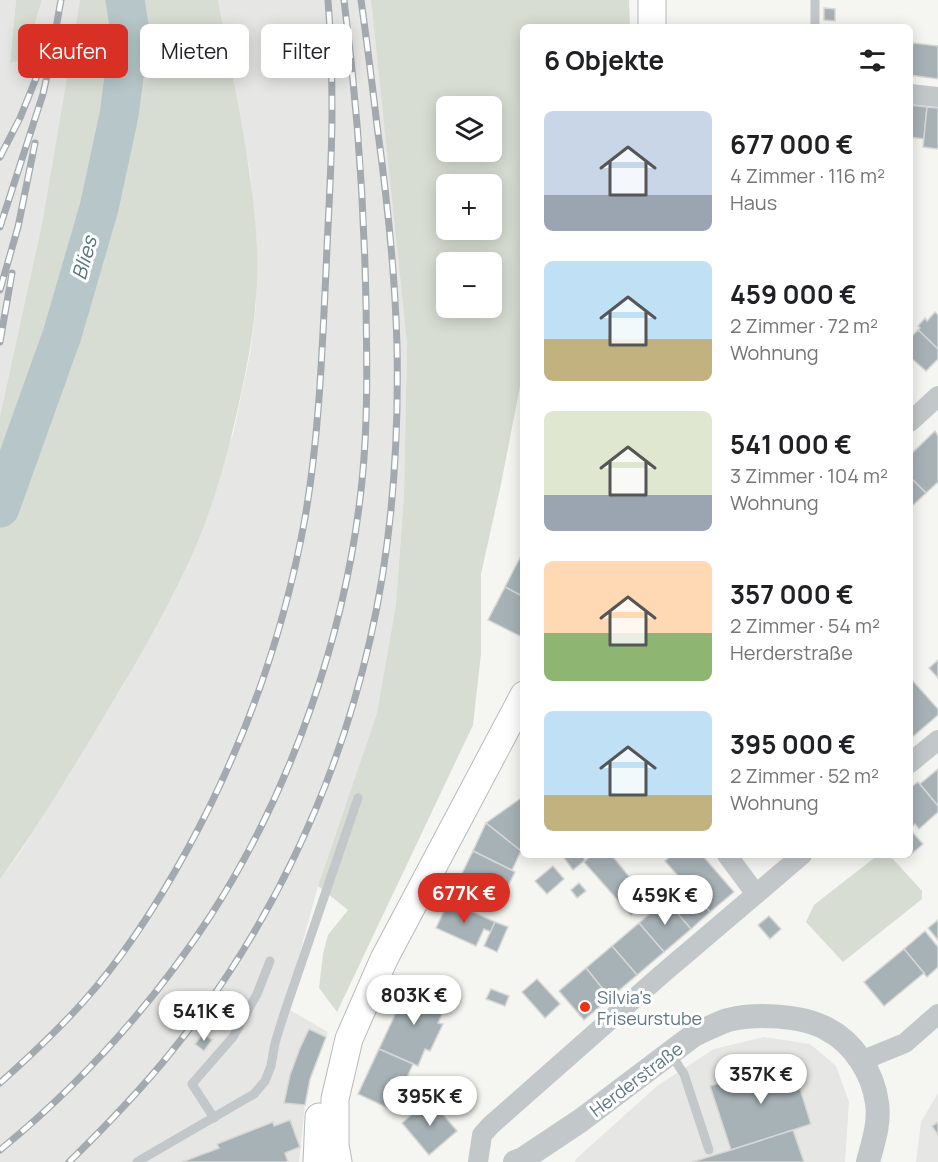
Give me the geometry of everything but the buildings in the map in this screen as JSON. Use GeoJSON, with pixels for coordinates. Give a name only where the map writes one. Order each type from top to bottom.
{"type":"FeatureCollection","features":[{"type":"Feature","properties":{"kind":"main road"},"geometry":{"type":"LineString","coordinates":[[652,0],[652,24]]}},
{"type":"Feature","properties":{"kind":"main road"},"geometry":{"type":"LineString","coordinates":[[335,1158],[318,1132],[322,1096],[331,1066],[349,1039],[384,959],[520,703]]}},
{"type":"Feature","properties":{"kind":"street"},"geometry":{"type":"LineString","coordinates":[[913,94],[938,97]]}},
{"type":"Feature","properties":{"kind":"street"},"geometry":{"type":"LineString","coordinates":[[913,420],[938,396]]}},
{"type":"Feature","properties":{"kind":"street"},"geometry":{"type":"LineString","coordinates":[[913,761],[938,740]]}},
{"type":"Feature","properties":{"kind":"street"},"geometry":{"type":"LineString","coordinates":[[729,858],[756,894]]}},
{"type":"Feature","properties":{"kind":"street"},"geometry":{"type":"LineString","coordinates":[[478,1162],[482,1135],[490,1125],[798,858]]}},
{"type":"Feature","properties":{"kind":"street","name":"Herderstraße"},"geometry":{"type":"LineString","coordinates":[[521,1161],[580,1121],[694,1035],[721,1023],[747,1017],[774,1016],[802,1020],[826,1028],[844,1040],[861,1061],[877,1103],[878,1126],[868,1162]]}},
{"type":"Feature","properties":{"kind":"street"},"geometry":{"type":"LineString","coordinates":[[861,1061],[905,1043],[934,1024]]}},
{"type":"Feature","properties":{"kind":"lane"},"geometry":{"type":"LineString","coordinates":[[814,24],[815,0]]}},
{"type":"Feature","properties":{"kind":"lane"},"geometry":{"type":"LineString","coordinates":[[137,1162],[254,1094],[265,1081],[284,1014],[358,798]]}},
{"type":"Feature","properties":{"kind":"lane"},"geometry":{"type":"LineString","coordinates":[[214,1118],[192,1084],[233,1037],[258,994],[270,961]]}},
{"type":"Feature","properties":{"kind":"lane"},"geometry":{"type":"LineString","coordinates":[[670,1053],[684,1074],[709,1150]]}},
{"type":"Feature","properties":{"kind":"shaded area"},"geometry":{"type":"Polygon","coordinates":[[[0,0],[16,0],[10,62],[18,61],[18,78],[67,78],[42,224],[0,416],[0,0]]]}},
{"type":"Feature","properties":{"kind":"shaded area"},"geometry":{"type":"Polygon","coordinates":[[[16,0],[42,0],[35,24],[18,24],[18,61],[10,63],[16,0]]]}},
{"type":"Feature","properties":{"kind":"shaded area"},"geometry":{"type":"Polygon","coordinates":[[[42,0],[80,0],[76,24],[35,24],[42,0]]]}},
{"type":"Feature","properties":{"kind":"shaded area"},"geometry":{"type":"Polygon","coordinates":[[[80,0],[218,0],[223,24],[140,24],[140,78],[233,78],[255,217],[256,302],[249,354],[232,432],[215,496],[200,537],[154,630],[113,701],[44,814],[0,879],[0,416],[42,224],[67,78],[128,78],[128,24],[76,24],[80,0]]]}},
{"type":"Feature","properties":{"kind":"shaded area"},"geometry":{"type":"Polygon","coordinates":[[[218,0],[371,0],[388,159],[407,343],[404,494],[396,604],[377,713],[318,886],[288,996],[290,1010],[328,1032],[310,1079],[299,1162],[0,1162],[0,879],[21,851],[122,687],[233,434],[250,354],[256,305],[257,249],[250,172],[233,78],[249,78],[249,24],[222,24],[218,0]]]}},
{"type":"Feature","properties":{"kind":"shaded area"},"geometry":{"type":"Polygon","coordinates":[[[371,0],[629,0],[630,24],[520,24],[520,386],[481,574],[481,654],[473,725],[337,1012],[319,988],[328,935],[348,910],[318,886],[377,713],[396,604],[404,494],[407,343],[371,0]]]}},
{"type":"Feature","properties":{"kind":"shaded area"},"geometry":{"type":"Polygon","coordinates":[[[874,858],[893,859],[922,891],[922,899],[843,962],[806,922],[814,905],[874,858]]]}},
{"type":"Feature","properties":{"kind":"shaded area"},"geometry":{"type":"Polygon","coordinates":[[[764,1037],[810,1044],[836,1066],[849,1102],[845,1162],[575,1162],[657,1086],[714,1049],[764,1037]]]}},
{"type":"Feature","properties":{"kind":"shaded area"},"geometry":{"type":"Polygon","coordinates":[[[938,1093],[938,1162],[916,1162],[921,1122],[938,1093]]]}},
{"type":"Feature","properties":{"kind":"waterway","name":"Blies"},"geometry":{"type":"LineString","coordinates":[[0,508],[62,335],[99,208],[119,115],[130,32],[125,0]]}},
{"type":"Feature","properties":{"kind":"railway"},"geometry":{"type":"LineString","coordinates":[[0,227],[43,94],[61,0]]}},
{"type":"Feature","properties":{"kind":"railway"},"geometry":{"type":"LineString","coordinates":[[0,1083],[84,1001],[127,947],[152,909],[187,850],[227,771],[273,647],[286,604],[305,518],[317,426],[331,152],[332,70],[328,0]]}},
{"type":"Feature","properties":{"kind":"railway"},"geometry":{"type":"LineString","coordinates":[[0,1150],[88,1070],[165,980],[211,915],[267,815],[311,707],[329,651],[355,538],[364,459],[366,415],[366,304],[362,190],[344,0]]}},
{"type":"Feature","properties":{"kind":"railway"},"geometry":{"type":"LineString","coordinates":[[69,1162],[122,1108],[172,1051],[239,958],[268,908],[318,804],[356,696],[378,604],[384,567],[389,531],[397,419],[397,345],[387,207],[361,0]]}},
{"type":"Feature","properties":{"kind":"railway"},"geometry":{"type":"LineString","coordinates":[[0,157],[20,118],[36,78]]}},
{"type":"Feature","properties":{"kind":"railway"},"geometry":{"type":"LineString","coordinates":[[0,290],[18,227],[35,143]]}},
{"type":"Feature","properties":{"kind":"railway"},"geometry":{"type":"LineString","coordinates":[[0,342],[12,273]]}},
{"type":"Feature","properties":{"kind":"place","name":"Silvia's Friseurstube"},"geometry":{"type":"Point","coordinates":[585,1007]}}]}
